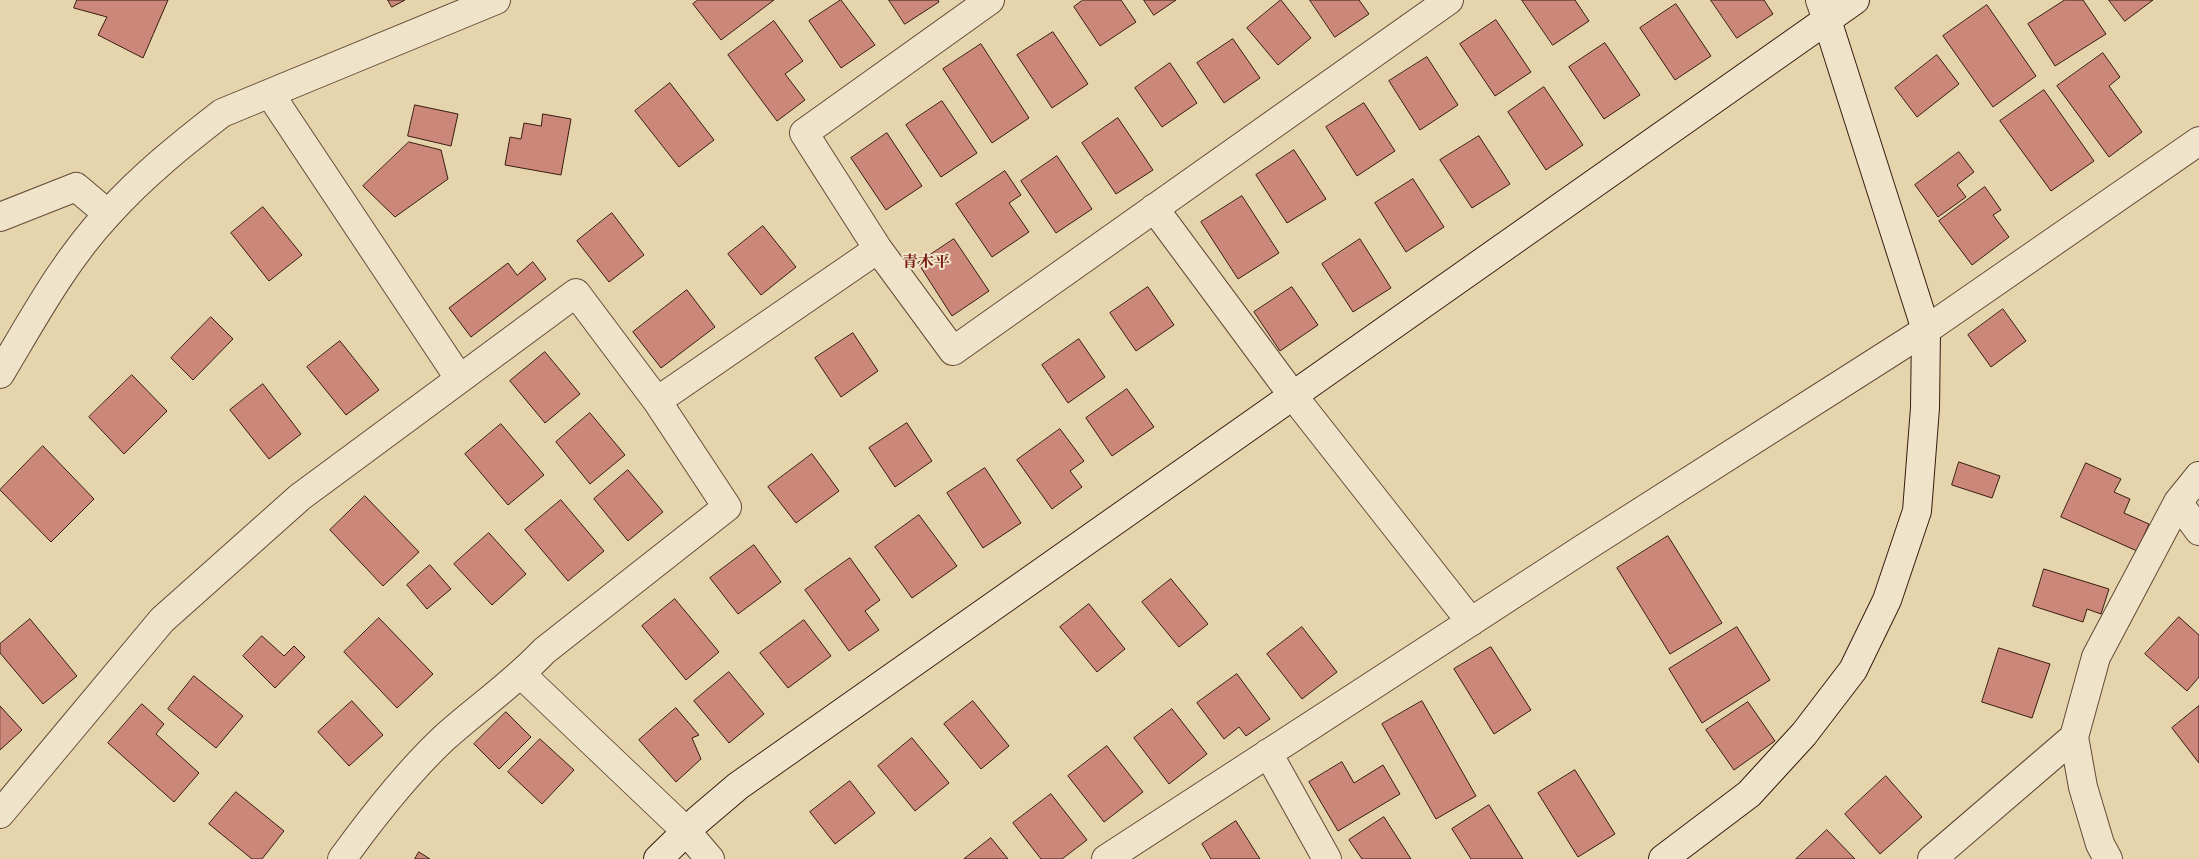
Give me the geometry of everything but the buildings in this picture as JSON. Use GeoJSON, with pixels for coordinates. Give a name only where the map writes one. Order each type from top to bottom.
{"type":"FeatureCollection","features":[{"type":"Feature","properties":{"kind":"street"},"geometry":{"type":"LineString","coordinates":[[0,374],[58,278],[108,214],[186,141],[222,113],[496,0]]}},
{"type":"Feature","properties":{"kind":"street"},"geometry":{"type":"LineString","coordinates":[[990,0],[804,133],[878,248],[954,351],[1449,0]]}},
{"type":"Feature","properties":{"kind":"street"},"geometry":{"type":"LineString","coordinates":[[658,859],[686,831],[738,786],[1294,396],[1823,10],[1856,0]]}},
{"type":"Feature","properties":{"kind":"street"},"geometry":{"type":"LineString","coordinates":[[1680,855],[1749,794],[1804,734],[1853,670],[1887,600],[1917,511],[1925,408],[1926,330],[1823,10]]}},
{"type":"Feature","properties":{"kind":"street"},"geometry":{"type":"LineString","coordinates":[[270,94],[459,378]]}},
{"type":"Feature","properties":{"kind":"street"},"geometry":{"type":"LineString","coordinates":[[1106,859],[1926,330],[2199,141]]}},
{"type":"Feature","properties":{"kind":"street"},"geometry":{"type":"LineString","coordinates":[[0,217],[76,187],[108,214]]}},
{"type":"Feature","properties":{"kind":"street"},"geometry":{"type":"LineString","coordinates":[[1154,208],[1294,396],[1471,622]]}},
{"type":"Feature","properties":{"kind":"street"},"geometry":{"type":"LineString","coordinates":[[657,401],[878,248]]}},
{"type":"Feature","properties":{"kind":"street"},"geometry":{"type":"LineString","coordinates":[[0,814],[162,620],[300,497],[576,293],[657,401],[728,507],[544,651],[522,675],[443,740],[372,819],[342,859]]}},
{"type":"Feature","properties":{"kind":"street"},"geometry":{"type":"LineString","coordinates":[[2108,859],[2100,844],[2083,787],[2074,737],[2096,658],[2178,502],[2199,476]]}},
{"type":"Feature","properties":{"kind":"street"},"geometry":{"type":"LineString","coordinates":[[2178,502],[2199,531]]}},
{"type":"Feature","properties":{"kind":"street"},"geometry":{"type":"LineString","coordinates":[[522,675],[686,831],[710,859]]}},
{"type":"Feature","properties":{"kind":"street"},"geometry":{"type":"LineString","coordinates":[[1932,859],[2074,737]]}},
{"type":"Feature","properties":{"kind":"street"},"geometry":{"type":"LineString","coordinates":[[1268,753],[1326,859]]}},
{"type":"Feature","properties":{"kind":"district","name":"青木平"},"geometry":{"type":"Point","coordinates":[926,263]}}]}
